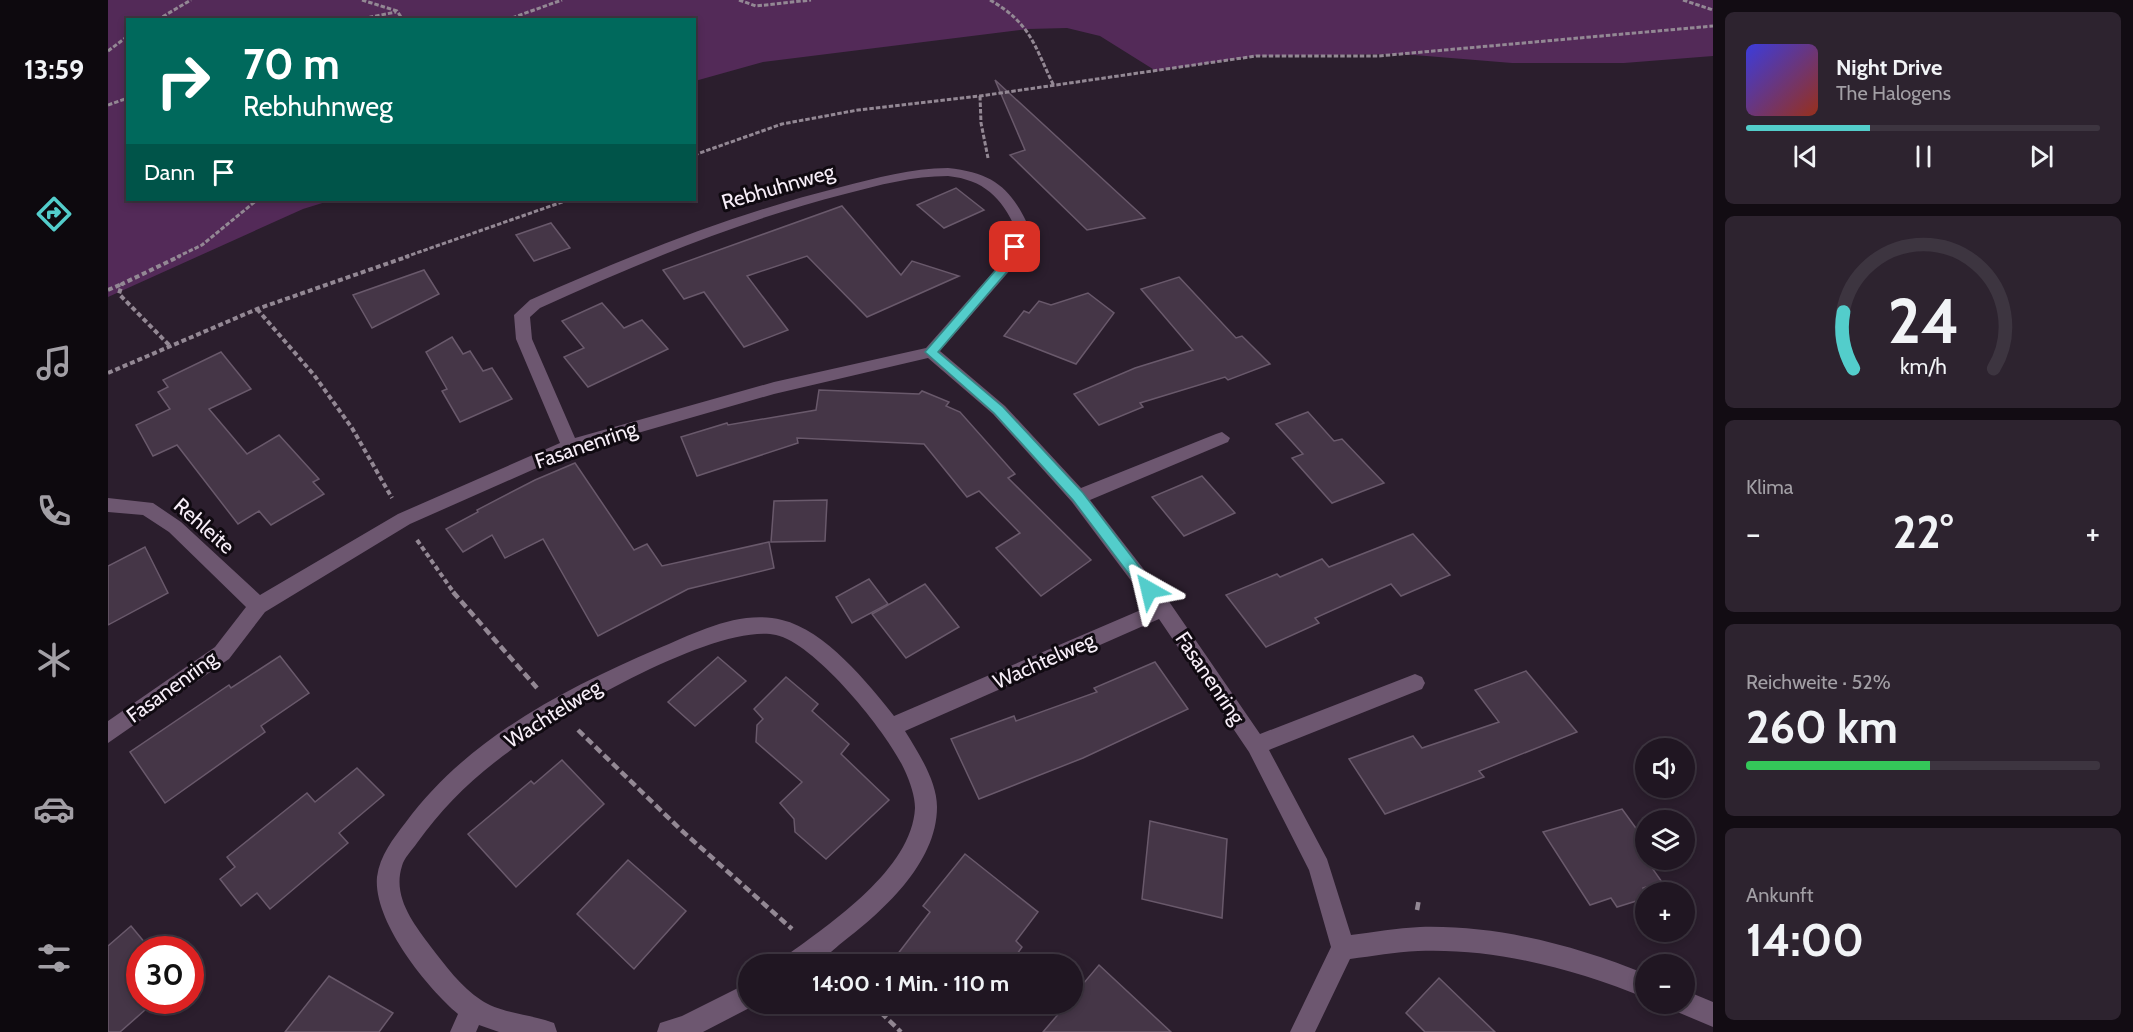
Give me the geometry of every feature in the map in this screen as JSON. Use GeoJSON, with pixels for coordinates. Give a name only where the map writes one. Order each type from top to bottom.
{"type":"FeatureCollection","features":[{"type":"Feature","properties":{"kind":"street","name":"Rebhuhnweg"},"geometry":{"type":"LineString","coordinates":[[570,446],[524,339],[522,315],[535,304],[716,228],[804,199],[907,175],[951,172],[977,177],[996,188],[1011,202],[1023,229],[1007,265],[931,352]]}},
{"type":"Feature","properties":{"kind":"street","name":"Fasanenring"},"geometry":{"type":"LineString","coordinates":[[108,733],[222,653],[258,606],[404,519],[570,446],[774,388],[931,352],[999,410],[1078,497],[1163,609],[1256,745],[1319,867],[1343,948]]}},
{"type":"Feature","properties":{"kind":"street"},"geometry":{"type":"LineString","coordinates":[[1078,497],[1222,438]]}},
{"type":"Feature","properties":{"kind":"street","name":"Rehleite"},"geometry":{"type":"LineString","coordinates":[[108,505],[147,508],[175,527],[258,606]]}},
{"type":"Feature","properties":{"kind":"street","name":"Wachtelweg"},"geometry":{"type":"LineString","coordinates":[[892,727],[1163,609]]}},
{"type":"Feature","properties":{"kind":"street","name":"Wachtelweg"},"geometry":{"type":"LineString","coordinates":[[545,1032],[474,1010],[440,976],[407,933],[389,896],[392,862],[422,813],[484,759],[556,708],[657,658],[718,633],[755,625],[785,628],[814,644],[892,727],[916,775],[926,805],[923,828],[912,853],[874,900],[808,954]]}},
{"type":"Feature","properties":{"kind":"street","name":"Fasanenring"},"geometry":{"type":"LineString","coordinates":[[1256,745],[1415,683]]}},
{"type":"Feature","properties":{"kind":"street"},"geometry":{"type":"LineString","coordinates":[[1302,1032],[1343,948],[1429,939],[1515,945],[1607,969],[1635,981]]}},
{"type":"Feature","properties":{"kind":"street"},"geometry":{"type":"LineString","coordinates":[[669,1032],[685,1028],[738,1000]]}},
{"type":"Feature","properties":{"kind":"street"},"geometry":{"type":"LineString","coordinates":[[1695,1007],[1713,1016]]}},
{"type":"Feature","properties":{"kind":"street"},"geometry":{"type":"LineString","coordinates":[[462,1032],[474,1010]]}},
{"type":"Feature","properties":{"kind":"path"},"geometry":{"type":"LineString","coordinates":[[161,18],[191,0]]}},
{"type":"Feature","properties":{"kind":"path"},"geometry":{"type":"LineString","coordinates":[[362,0],[397,11],[402,18]]}},
{"type":"Feature","properties":{"kind":"path"},"geometry":{"type":"LineString","coordinates":[[512,18],[562,0]]}},
{"type":"Feature","properties":{"kind":"path"},"geometry":{"type":"LineString","coordinates":[[739,0],[756,6],[811,0]]}},
{"type":"Feature","properties":{"kind":"path"},"geometry":{"type":"LineString","coordinates":[[990,0],[1014,12],[1028,29],[1054,86]]}},
{"type":"Feature","properties":{"kind":"path"},"geometry":{"type":"LineString","coordinates":[[1683,0],[1713,10]]}},
{"type":"Feature","properties":{"kind":"path"},"geometry":{"type":"LineString","coordinates":[[365,18],[397,11]]}},
{"type":"Feature","properties":{"kind":"path"},"geometry":{"type":"LineString","coordinates":[[696,154],[782,124],[858,110],[1054,86],[1256,56],[1378,56],[1713,26]]}},
{"type":"Feature","properties":{"kind":"path"},"geometry":{"type":"LineString","coordinates":[[108,51],[126,38]]}},
{"type":"Feature","properties":{"kind":"path"},"geometry":{"type":"LineString","coordinates":[[980,96],[981,123],[988,158]]}},
{"type":"Feature","properties":{"kind":"path"},"geometry":{"type":"LineString","coordinates":[[108,105],[126,99]]}},
{"type":"Feature","properties":{"kind":"path"},"geometry":{"type":"LineString","coordinates":[[108,290],[202,245],[256,201]]}},
{"type":"Feature","properties":{"kind":"path"},"geometry":{"type":"LineString","coordinates":[[108,373],[257,309],[565,201]]}},
{"type":"Feature","properties":{"kind":"path"},"geometry":{"type":"LineString","coordinates":[[122,284],[119,294],[169,345]]}},
{"type":"Feature","properties":{"kind":"path"},"geometry":{"type":"LineString","coordinates":[[257,309],[314,375],[352,428],[441,578],[483,632],[556,708],[680,829],[815,949]]}},
{"type":"Feature","properties":{"kind":"path"},"geometry":{"type":"LineString","coordinates":[[882,1014],[901,1032]]}},
{"type":"Feature","properties":{"kind":"shaded area"},"geometry":{"type":"Polygon","coordinates":[[[108,0],[1713,0],[1713,56],[1624,63],[1512,63],[1402,54],[1256,56],[1156,71],[1100,36],[1067,28],[1028,29],[763,62],[696,81],[696,18],[126,18],[126,201],[329,201],[303,209],[108,297],[108,0]]]}},
{"type":"Feature","properties":{"kind":"building"},"geometry":{"type":"Polygon","coordinates":[[[995,80],[1145,218],[1087,230],[1010,155],[1025,150],[995,80]]]}},
{"type":"Feature","properties":{"kind":"building"},"geometry":{"type":"Polygon","coordinates":[[[956,188],[984,210],[944,228],[917,205],[956,188]]]}},
{"type":"Feature","properties":{"kind":"building"},"geometry":{"type":"Polygon","coordinates":[[[842,206],[901,275],[912,261],[959,276],[867,317],[807,256],[747,276],[788,330],[744,347],[704,292],[684,299],[663,270],[842,206]]]}},
{"type":"Feature","properties":{"kind":"building"},"geometry":{"type":"Polygon","coordinates":[[[551,223],[570,248],[534,261],[516,235],[551,223]]]}},
{"type":"Feature","properties":{"kind":"building"},"geometry":{"type":"Polygon","coordinates":[[[424,270],[439,294],[372,328],[353,295],[424,270]]]}},
{"type":"Feature","properties":{"kind":"building"},"geometry":{"type":"Polygon","coordinates":[[[1179,277],[1236,338],[1242,336],[1270,364],[1228,380],[1225,377],[1140,403],[1143,407],[1099,425],[1074,394],[1135,368],[1193,350],[1141,289],[1179,277]]]}},
{"type":"Feature","properties":{"kind":"building"},"geometry":{"type":"Polygon","coordinates":[[[1088,293],[1114,313],[1076,364],[1004,336],[1024,311],[1029,313],[1039,301],[1051,305],[1088,293]]]}},
{"type":"Feature","properties":{"kind":"building"},"geometry":{"type":"Polygon","coordinates":[[[602,303],[624,328],[642,320],[668,349],[588,387],[564,357],[584,348],[562,321],[602,303]]]}},
{"type":"Feature","properties":{"kind":"building"},"geometry":{"type":"Polygon","coordinates":[[[452,337],[463,354],[470,351],[483,371],[492,368],[512,399],[460,422],[442,391],[447,389],[426,352],[452,337]]]}},
{"type":"Feature","properties":{"kind":"building"},"geometry":{"type":"Polygon","coordinates":[[[221,352],[251,389],[209,409],[247,454],[279,435],[319,479],[313,482],[324,494],[271,525],[259,511],[238,524],[177,445],[153,456],[136,425],[170,409],[158,392],[168,387],[163,380],[221,352]]]}},
{"type":"Feature","properties":{"kind":"building"},"geometry":{"type":"Polygon","coordinates":[[[819,390],[919,394],[922,391],[949,402],[946,406],[960,412],[1015,474],[1008,478],[1091,560],[1041,596],[996,548],[1020,533],[979,491],[967,497],[924,444],[797,438],[798,443],[697,476],[681,437],[727,423],[728,425],[816,410],[819,390]]]}},
{"type":"Feature","properties":{"kind":"building"},"geometry":{"type":"Polygon","coordinates":[[[1308,412],[1334,441],[1342,439],[1384,483],[1332,503],[1292,458],[1303,454],[1276,424],[1308,412]]]}},
{"type":"Feature","properties":{"kind":"building"},"geometry":{"type":"Polygon","coordinates":[[[575,463],[634,550],[647,544],[662,566],[769,542],[774,568],[688,589],[598,636],[543,539],[505,558],[492,535],[463,552],[446,529],[535,480],[575,463]]]}},
{"type":"Feature","properties":{"kind":"building"},"geometry":{"type":"Polygon","coordinates":[[[1202,476],[1235,513],[1184,536],[1152,497],[1202,476]]]}},
{"type":"Feature","properties":{"kind":"building"},"geometry":{"type":"Polygon","coordinates":[[[827,500],[825,541],[771,542],[774,501],[827,500]]]}},
{"type":"Feature","properties":{"kind":"building"},"geometry":{"type":"Polygon","coordinates":[[[1413,534],[1450,575],[1401,596],[1391,584],[1315,618],[1319,623],[1266,647],[1226,595],[1277,574],[1280,577],[1322,559],[1329,567],[1413,534]]]}},
{"type":"Feature","properties":{"kind":"building"},"geometry":{"type":"Polygon","coordinates":[[[145,547],[168,593],[108,625],[108,566],[145,547]]]}},
{"type":"Feature","properties":{"kind":"building"},"geometry":{"type":"Polygon","coordinates":[[[869,579],[888,604],[852,623],[836,597],[869,579]]]}},
{"type":"Feature","properties":{"kind":"building"},"geometry":{"type":"Polygon","coordinates":[[[925,584],[959,627],[906,658],[872,614],[925,584]]]}},
{"type":"Feature","properties":{"kind":"building"},"geometry":{"type":"Polygon","coordinates":[[[280,656],[309,693],[261,726],[265,732],[165,803],[130,752],[229,685],[231,688],[280,656]]]}},
{"type":"Feature","properties":{"kind":"building"},"geometry":{"type":"Polygon","coordinates":[[[718,657],[746,681],[695,726],[668,702],[718,657]]]}},
{"type":"Feature","properties":{"kind":"building"},"geometry":{"type":"Polygon","coordinates":[[[1155,662],[1188,709],[1083,758],[979,799],[951,739],[1014,716],[1016,721],[1097,692],[1094,688],[1155,662]]]}},
{"type":"Feature","properties":{"kind":"building"},"geometry":{"type":"Polygon","coordinates":[[[1526,671],[1577,732],[1479,771],[1484,777],[1385,814],[1349,759],[1413,736],[1422,748],[1499,722],[1475,690],[1526,671]]]}},
{"type":"Feature","properties":{"kind":"building"},"geometry":{"type":"Polygon","coordinates":[[[786,677],[818,704],[812,711],[849,744],[841,754],[889,800],[826,859],[795,832],[794,819],[780,803],[802,782],[756,742],[757,725],[763,719],[754,709],[786,677]]]}},
{"type":"Feature","properties":{"kind":"building"},"geometry":{"type":"Polygon","coordinates":[[[562,760],[604,804],[516,887],[468,834],[531,781],[534,784],[562,760]]]}},
{"type":"Feature","properties":{"kind":"building"},"geometry":{"type":"Polygon","coordinates":[[[357,768],[384,795],[339,833],[348,843],[270,909],[257,893],[241,906],[220,879],[235,867],[227,857],[307,793],[315,802],[357,768]]]}},
{"type":"Feature","properties":{"kind":"building"},"geometry":{"type":"Polygon","coordinates":[[[1622,809],[1635,827],[1635,870],[1653,870],[1662,882],[1635,882],[1635,901],[1617,907],[1611,898],[1590,905],[1543,832],[1622,809]]]}},
{"type":"Feature","properties":{"kind":"building"},"geometry":{"type":"Polygon","coordinates":[[[1150,821],[1227,839],[1222,918],[1142,899],[1150,821]]]}},
{"type":"Feature","properties":{"kind":"building"},"geometry":{"type":"Polygon","coordinates":[[[965,854],[1038,912],[1016,941],[1022,947],[1017,954],[898,954],[930,912],[923,906],[965,854]]]}},
{"type":"Feature","properties":{"kind":"building"},"geometry":{"type":"Polygon","coordinates":[[[628,860],[686,911],[634,969],[577,914],[628,860]]]}},
{"type":"Feature","properties":{"kind":"building"},"geometry":{"type":"Polygon","coordinates":[[[131,926],[139,936],[126,936],[126,1014],[140,1014],[120,1032],[108,1032],[108,946],[131,926]]]}},
{"type":"Feature","properties":{"kind":"building"},"geometry":{"type":"Polygon","coordinates":[[[1099,965],[1171,1032],[1043,1032],[1058,1014],[1083,1014],[1083,984],[1099,965]]]}},
{"type":"Feature","properties":{"kind":"building"},"geometry":{"type":"Polygon","coordinates":[[[329,976],[393,1013],[379,1032],[285,1032],[329,976]]]}},
{"type":"Feature","properties":{"kind":"building"},"geometry":{"type":"Polygon","coordinates":[[[1439,978],[1495,1032],[1425,1032],[1406,1013],[1439,978]]]}},
{"type":"Feature","properties":{"kind":"route"},"geometry":{"type":"LineString","coordinates":[[1015,247],[1007,265],[931,352],[999,410],[1078,497],[1149,590]]}}]}
